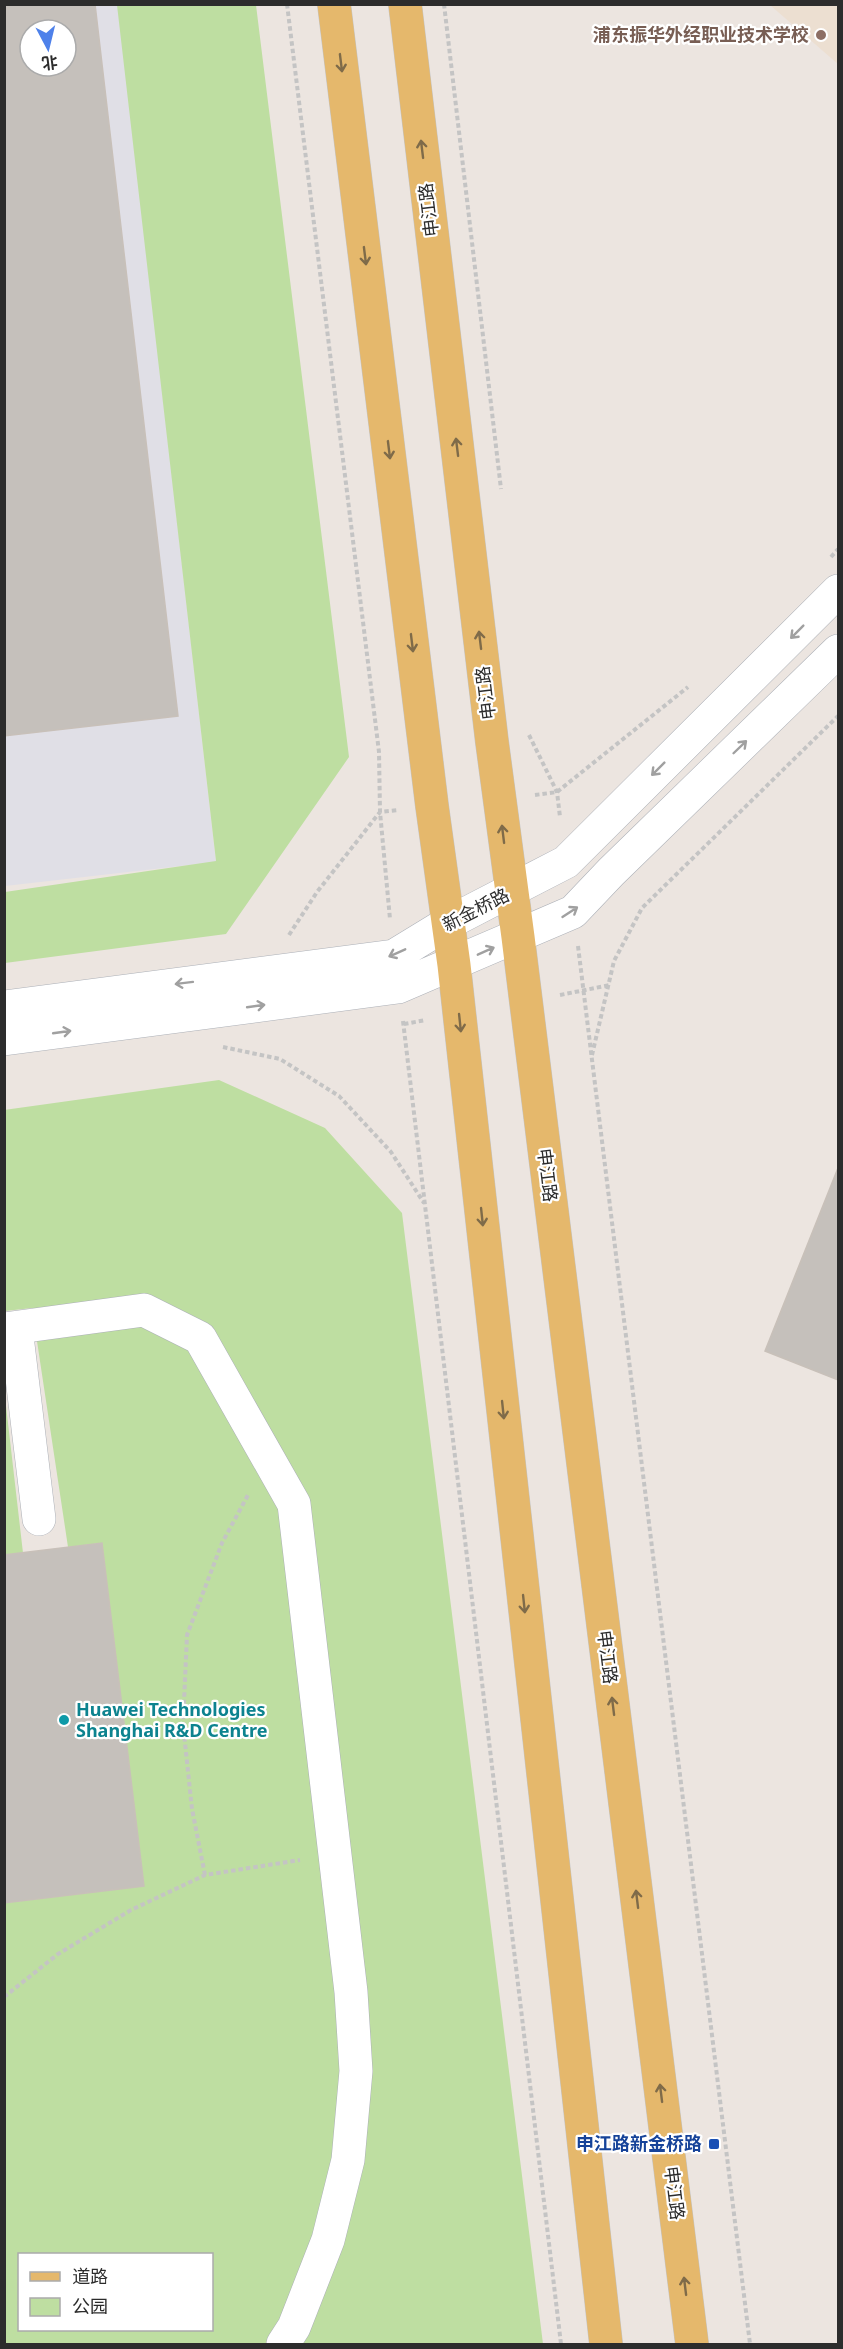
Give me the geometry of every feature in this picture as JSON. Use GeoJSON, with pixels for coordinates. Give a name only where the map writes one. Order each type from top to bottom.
{"type":"FeatureCollection","features":[{"type":"Feature","properties":{"kind":"main road"},"geometry":{"type":"LineString","coordinates":[[334,4],[454,964],[606,2344]]}},
{"type":"Feature","properties":{"kind":"main road","name":"申江路"},"geometry":{"type":"LineString","coordinates":[[405,4],[511,892],[692,2344]]}},
{"type":"Feature","properties":{"kind":"street","name":"新金桥路"},"geometry":{"type":"LineString","coordinates":[[4,1007],[394,956],[448,923],[566,862],[838,591]]}},
{"type":"Feature","properties":{"kind":"street"},"geometry":{"type":"LineString","coordinates":[[4,1039],[398,987],[573,912],[611,872],[838,651]]}},
{"type":"Feature","properties":{"kind":"street"},"geometry":{"type":"LineString","coordinates":[[39,1519],[10,1329],[144,1310],[200,1338],[294,1503],[351,1992],[356,2070],[348,2160],[328,2240],[294,2327],[283,2344]]}},
{"type":"Feature","properties":{"kind":"path"},"geometry":{"type":"LineString","coordinates":[[286,939],[317,892],[380,812],[380,752],[287,4]]}},
{"type":"Feature","properties":{"kind":"path"},"geometry":{"type":"LineString","coordinates":[[444,4],[501,489]]}},
{"type":"Feature","properties":{"kind":"path"},"geometry":{"type":"LineString","coordinates":[[592,1057],[614,961],[642,908],[838,716]]}},
{"type":"Feature","properties":{"kind":"path"},"geometry":{"type":"LineString","coordinates":[[528,726],[530,738],[557,792],[594,764]]}},
{"type":"Feature","properties":{"kind":"path"},"geometry":{"type":"LineString","coordinates":[[609,985],[584,990],[750,2344]]}},
{"type":"Feature","properties":{"kind":"path"},"geometry":{"type":"LineString","coordinates":[[403,1025],[561,2344]]}},
{"type":"Feature","properties":{"kind":"path"},"geometry":{"type":"LineString","coordinates":[[219,1047],[280,1059],[339,1096],[391,1152],[424,1204]]}},
{"type":"Feature","properties":{"kind":"path"},"geometry":{"type":"LineString","coordinates":[[205,1875],[192,1809],[183,1724],[187,1635],[222,1543],[268,1458]]}},
{"type":"Feature","properties":{"kind":"path"},"geometry":{"type":"LineString","coordinates":[[4,1997],[58,1954],[122,1915],[205,1875],[335,1855]]}},
{"type":"Feature","properties":{"kind":"shaded area"},"geometry":{"type":"Polygon","coordinates":[[[4,5],[118,5],[216,862],[5,886],[4,5]]]}},
{"type":"Feature","properties":{"kind":"shaded area","name":"浦东振华外经职业技术学校"},"geometry":{"type":"Polygon","coordinates":[[[770,5],[838,5],[838,64],[770,5]]]}},
{"type":"Feature","properties":{"kind":"green space"},"geometry":{"type":"Polygon","coordinates":[[[117,5],[256,5],[349,757],[226,934],[5,963],[5,892],[216,861],[117,5]]]}},
{"type":"Feature","properties":{"kind":"green space"},"geometry":{"type":"Polygon","coordinates":[[[219,1080],[325,1128],[402,1213],[543,2344],[5,2344],[5,1903],[144,1886],[102,1543],[68,1547],[32,1308],[5,1311],[4,1110],[219,1080]]]}},
{"type":"Feature","properties":{"kind":"green space"},"geometry":{"type":"Polygon","coordinates":[[[5,1397],[23,1553],[4,1555],[5,1397]]]}},
{"type":"Feature","properties":{"kind":"building"},"geometry":{"type":"Polygon","coordinates":[[[4,4],[95,4],[178,716],[4,736],[4,4]]]}},
{"type":"Feature","properties":{"kind":"building"},"geometry":{"type":"Polygon","coordinates":[[[838,1168],[838,1380],[765,1351],[838,1168]]]}},
{"type":"Feature","properties":{"kind":"building","name":"Huawei Technologies Shanghai R&D Centre"},"geometry":{"type":"Polygon","coordinates":[[[102,1543],[144,1886],[4,1903],[4,1555],[102,1543]]]}},
{"type":"Feature","properties":{"kind":"place","name":"浦东振华外经职业技术学校"},"geometry":{"type":"Point","coordinates":[821,35]}},
{"type":"Feature","properties":{"kind":"place","name":"Huawei Technologies Shanghai R&D Centre"},"geometry":{"type":"Point","coordinates":[64,1720]}},
{"type":"Feature","properties":{"kind":"place","name":"申江路新金桥路"},"geometry":{"type":"Point","coordinates":[714,2144]}}]}
